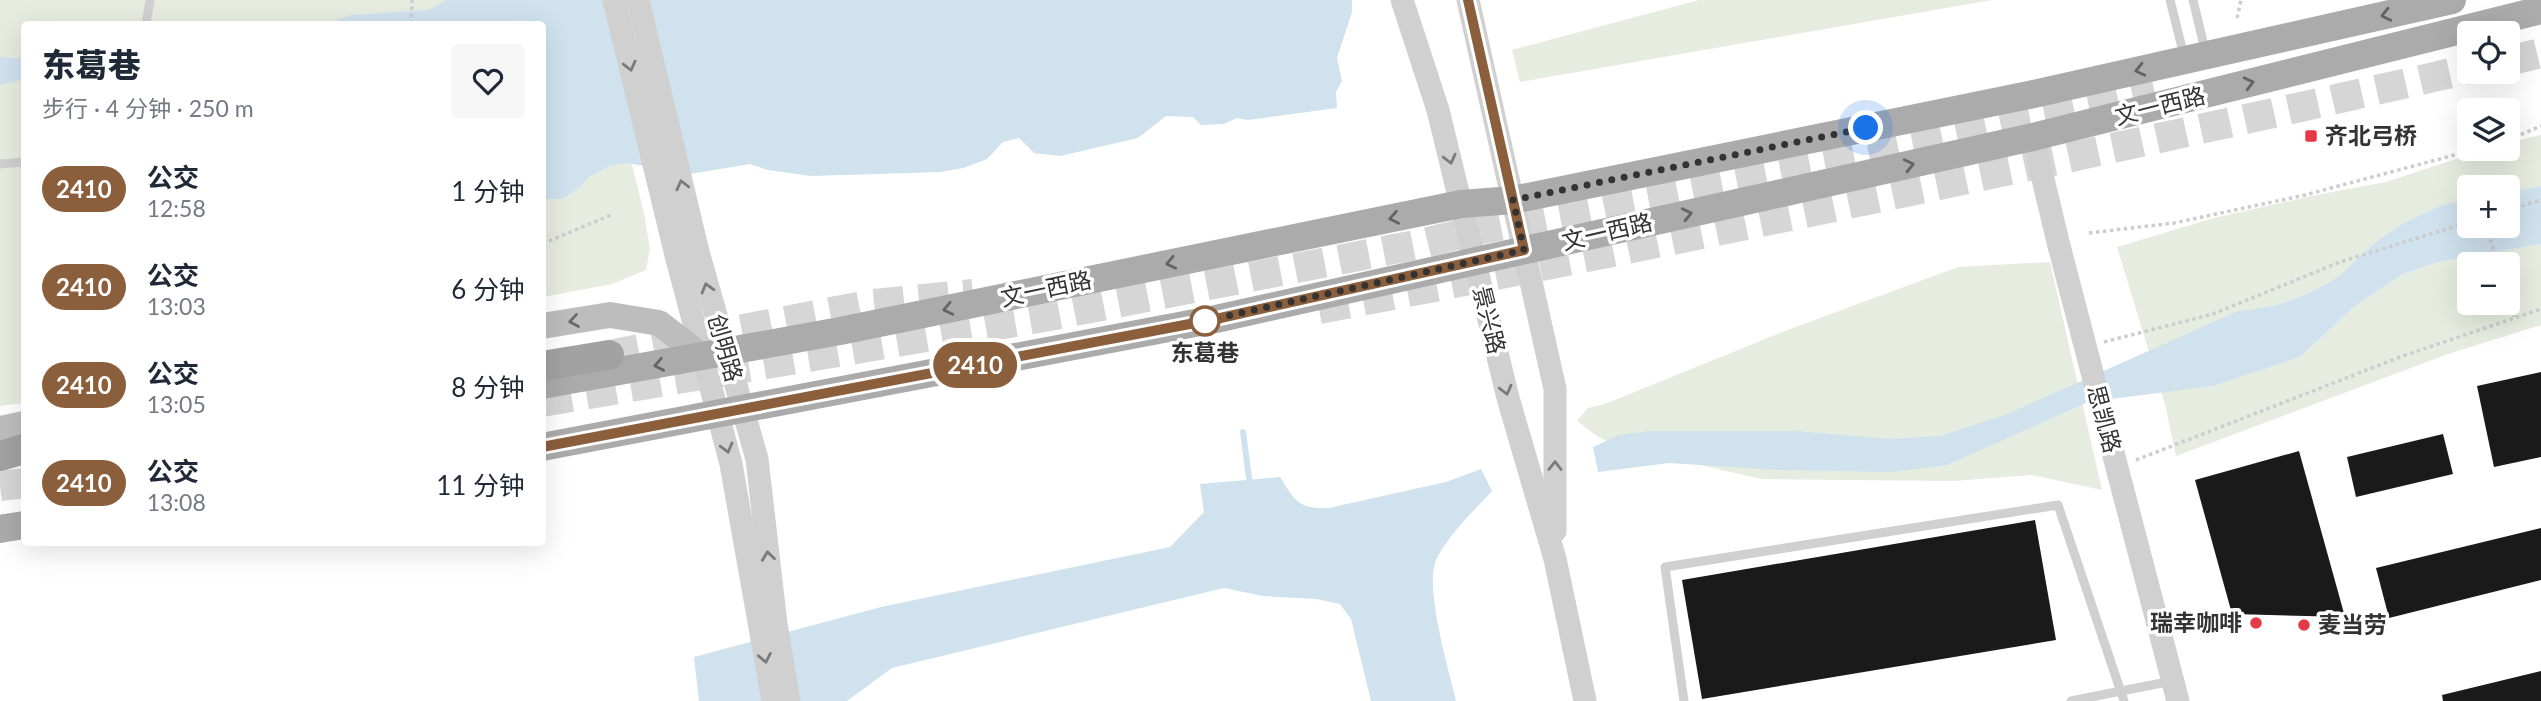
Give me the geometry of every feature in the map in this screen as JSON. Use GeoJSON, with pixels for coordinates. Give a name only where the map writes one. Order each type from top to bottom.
{"type":"FeatureCollection","features":[{"type":"Feature","properties":{"kind":"highway"},"geometry":{"type":"LineString","coordinates":[[546,365],[609,355]]}},
{"type":"Feature","properties":{"kind":"highway"},"geometry":{"type":"LineString","coordinates":[[0,437],[21,435]]}},
{"type":"Feature","properties":{"kind":"highway"},"geometry":{"type":"LineString","coordinates":[[0,456],[21,450]]}},
{"type":"Feature","properties":{"kind":"main road","name":"文一西路"},"geometry":{"type":"LineString","coordinates":[[546,384],[840,331],[1461,204],[1513,200],[2029,95],[2452,0]]}},
{"type":"Feature","properties":{"kind":"main road","name":"文一西路"},"geometry":{"type":"LineString","coordinates":[[546,446],[1216,319],[2033,137],[2541,10]]}},
{"type":"Feature","properties":{"kind":"main road"},"geometry":{"type":"LineString","coordinates":[[546,325],[610,316],[659,323],[714,355]]}},
{"type":"Feature","properties":{"kind":"main road"},"geometry":{"type":"LineString","coordinates":[[0,429],[21,425]]}},
{"type":"Feature","properties":{"kind":"main road"},"geometry":{"type":"LineString","coordinates":[[0,464],[21,460]]}},
{"type":"Feature","properties":{"kind":"main road"},"geometry":{"type":"LineString","coordinates":[[0,528],[21,525]]}},
{"type":"Feature","properties":{"kind":"street","name":"创明路"},"geometry":{"type":"LineString","coordinates":[[614,0],[684,257],[730,411],[732,464],[766,620],[789,701]]}},
{"type":"Feature","properties":{"kind":"street","name":"创明路"},"geometry":{"type":"LineString","coordinates":[[638,0],[684,257]]}},
{"type":"Feature","properties":{"kind":"street","name":"景兴路"},"geometry":{"type":"LineString","coordinates":[[1402,0],[1438,110],[1508,398],[1555,559],[1585,701]]}},
{"type":"Feature","properties":{"kind":"street"},"geometry":{"type":"LineString","coordinates":[[1418,0],[1438,110]]}},
{"type":"Feature","properties":{"kind":"street"},"geometry":{"type":"LineString","coordinates":[[1453,0],[1488,91]]}},
{"type":"Feature","properties":{"kind":"street","name":"景兴路"},"geometry":{"type":"LineString","coordinates":[[1468,0],[1555,389],[1555,559]]}},
{"type":"Feature","properties":{"kind":"street","name":"思凯路"},"geometry":{"type":"LineString","coordinates":[[2033,137],[2175,691]]}},
{"type":"Feature","properties":{"kind":"street","name":"创明路"},"geometry":{"type":"LineString","coordinates":[[766,620],[773,701]]}},
{"type":"Feature","properties":{"kind":"lane"},"geometry":{"type":"LineString","coordinates":[[2170,0],[2195,58]]}},
{"type":"Feature","properties":{"kind":"lane"},"geometry":{"type":"LineString","coordinates":[[2193,0],[2195,58]]}},
{"type":"Feature","properties":{"kind":"lane"},"geometry":{"type":"LineString","coordinates":[[0,164],[21,162]]}},
{"type":"Feature","properties":{"kind":"lane"},"geometry":{"type":"LineString","coordinates":[[1684,701],[1665,567],[2058,505],[2123,696]]}},
{"type":"Feature","properties":{"kind":"lane"},"geometry":{"type":"LineString","coordinates":[[2071,701],[2175,691]]}},
{"type":"Feature","properties":{"kind":"path"},"geometry":{"type":"LineString","coordinates":[[2237,18],[2242,0]]}},
{"type":"Feature","properties":{"kind":"path"},"geometry":{"type":"LineString","coordinates":[[411,21],[412,2]]}},
{"type":"Feature","properties":{"kind":"path"},"geometry":{"type":"LineString","coordinates":[[2520,135],[2541,125]]}},
{"type":"Feature","properties":{"kind":"path"},"geometry":{"type":"LineString","coordinates":[[2089,233],[2174,223],[2305,195],[2457,154]]}},
{"type":"Feature","properties":{"kind":"path"},"geometry":{"type":"LineString","coordinates":[[2520,206],[2541,200]]}},
{"type":"Feature","properties":{"kind":"path"},"geometry":{"type":"LineString","coordinates":[[546,241],[611,215]]}},
{"type":"Feature","properties":{"kind":"path"},"geometry":{"type":"LineString","coordinates":[[2085,346],[2214,314],[2340,262],[2457,226]]}},
{"type":"Feature","properties":{"kind":"path"},"geometry":{"type":"LineString","coordinates":[[2115,459],[2541,309]]}},
{"type":"Feature","properties":{"kind":"shaded area"},"geometry":{"type":"Polygon","coordinates":[[[0,0],[591,0],[644,213],[650,249],[646,270],[612,284],[546,296],[546,21],[21,21],[21,403],[0,406],[0,0]]]}},
{"type":"Feature","properties":{"kind":"shaded area"},"geometry":{"type":"Polygon","coordinates":[[[1699,0],[1992,0],[1520,82],[1512,50],[1699,0]]]}},
{"type":"Feature","properties":{"kind":"shaded area"},"geometry":{"type":"Polygon","coordinates":[[[2541,135],[2541,186],[2520,190],[2520,175],[2457,175],[2457,201],[2425,212],[2398,227],[2337,277],[2299,297],[2276,305],[2238,312],[2212,385],[2300,357],[2355,306],[2403,274],[2438,262],[2457,259],[2457,315],[2520,315],[2520,252],[2495,252],[2541,244],[2541,325],[2448,354],[2176,456],[2165,404],[2117,247],[2214,218],[2386,182],[2457,159],[2457,161],[2520,161],[2520,140],[2541,135]]]}},
{"type":"Feature","properties":{"kind":"shaded area"},"geometry":{"type":"Polygon","coordinates":[[[2050,262],[2102,490],[2032,475],[1953,481],[1762,479],[1616,446],[1577,421],[1588,408],[1605,404],[1785,331],[1958,267],[2050,262]]]}},
{"type":"Feature","properties":{"kind":"water"},"geometry":{"type":"Polygon","coordinates":[[[446,0],[1352,0],[1352,12],[1337,58],[1342,81],[1336,92],[1337,108],[1248,120],[1237,118],[1224,124],[1201,125],[1193,117],[1166,116],[1138,138],[1060,156],[1034,153],[1019,138],[1003,142],[987,159],[963,168],[940,172],[811,176],[768,170],[750,164],[690,174],[627,163],[609,166],[589,177],[562,199],[546,199],[546,21],[335,21],[351,15],[428,10],[446,0]]]}},
{"type":"Feature","properties":{"kind":"water"},"geometry":{"type":"Polygon","coordinates":[[[0,56],[21,58],[21,80],[0,85],[0,56]]]}},
{"type":"Feature","properties":{"kind":"water"},"geometry":{"type":"Polygon","coordinates":[[[2541,186],[2541,244],[2495,252],[2457,252],[2457,259],[2403,274],[2355,306],[2300,357],[2212,386],[2088,402],[1947,465],[1892,472],[1781,470],[1669,463],[1598,472],[1593,447],[1619,435],[1650,431],[1796,431],[1890,439],[1940,436],[2005,415],[2238,311],[2276,305],[2310,292],[2337,277],[2398,227],[2439,207],[2457,201],[2457,238],[2520,238],[2520,190],[2541,186]]]}},
{"type":"Feature","properties":{"kind":"water"},"geometry":{"type":"Polygon","coordinates":[[[1481,469],[1492,491],[1448,540],[1437,558],[1434,571],[1435,607],[1456,701],[1371,701],[1351,619],[1340,604],[1316,599],[1263,596],[1224,588],[892,668],[847,701],[699,701],[694,657],[881,607],[1170,547],[1204,512],[1200,484],[1280,477],[1298,502],[1310,507],[1329,508],[1446,482],[1481,469]]]}},
{"type":"Feature","properties":{"kind":"building"},"geometry":{"type":"Polygon","coordinates":[[[2541,372],[2541,457],[2494,467],[2477,386],[2541,372]]]}},
{"type":"Feature","properties":{"kind":"building"},"geometry":{"type":"Polygon","coordinates":[[[2443,434],[2453,474],[2356,497],[2347,457],[2443,434]]]}},
{"type":"Feature","properties":{"kind":"building"},"geometry":{"type":"Polygon","coordinates":[[[2299,451],[2345,617],[2232,614],[2195,480],[2299,451]]]}},
{"type":"Feature","properties":{"kind":"building"},"geometry":{"type":"Polygon","coordinates":[[[2035,520],[2056,640],[1702,699],[1682,580],[2035,520]]]}},
{"type":"Feature","properties":{"kind":"building"},"geometry":{"type":"Polygon","coordinates":[[[2541,528],[2541,580],[2389,618],[2376,568],[2541,528]]]}},
{"type":"Feature","properties":{"kind":"building"},"geometry":{"type":"Polygon","coordinates":[[[2541,671],[2541,701],[2443,701],[2442,695],[2541,671]]]}},
{"type":"Feature","properties":{"kind":"waterway"},"geometry":{"type":"LineString","coordinates":[[1243,432],[1250,485]]}},
{"type":"Feature","properties":{"kind":"tunnel"},"geometry":{"type":"LineString","coordinates":[[2520,58],[2541,53]]}},
{"type":"Feature","properties":{"kind":"tunnel"},"geometry":{"type":"LineString","coordinates":[[1319,309],[1895,194],[2457,72]]}},
{"type":"Feature","properties":{"kind":"tunnel"},"geometry":{"type":"LineString","coordinates":[[546,401],[1044,317],[1854,157],[2155,94]]}},
{"type":"Feature","properties":{"kind":"tunnel"},"geometry":{"type":"LineString","coordinates":[[609,355],[873,304],[973,294]]}},
{"type":"Feature","properties":{"kind":"tunnel"},"geometry":{"type":"LineString","coordinates":[[0,486],[21,483]]}},
{"type":"Feature","properties":{"kind":"bus line","name":"2410"},"geometry":{"type":"LineString","coordinates":[[546,446],[1216,319],[1524,250],[1468,0]]}},
{"type":"Feature","properties":{"kind":"place","name":"齐北弓桥"},"geometry":{"type":"Point","coordinates":[2311,136]}},
{"type":"Feature","properties":{"kind":"place","name":"东葛巷"},"geometry":{"type":"Point","coordinates":[1205,321]}},
{"type":"Feature","properties":{"kind":"place","name":"瑞幸咖啡"},"geometry":{"type":"Point","coordinates":[2256,623]}},
{"type":"Feature","properties":{"kind":"place","name":"麦当劳"},"geometry":{"type":"Point","coordinates":[2304,625]}},
{"type":"Feature","properties":{"kind":"route"},"geometry":{"type":"LineString","coordinates":[[1205,321],[1524,250],[1513,200],[1866,128]]}}]}
